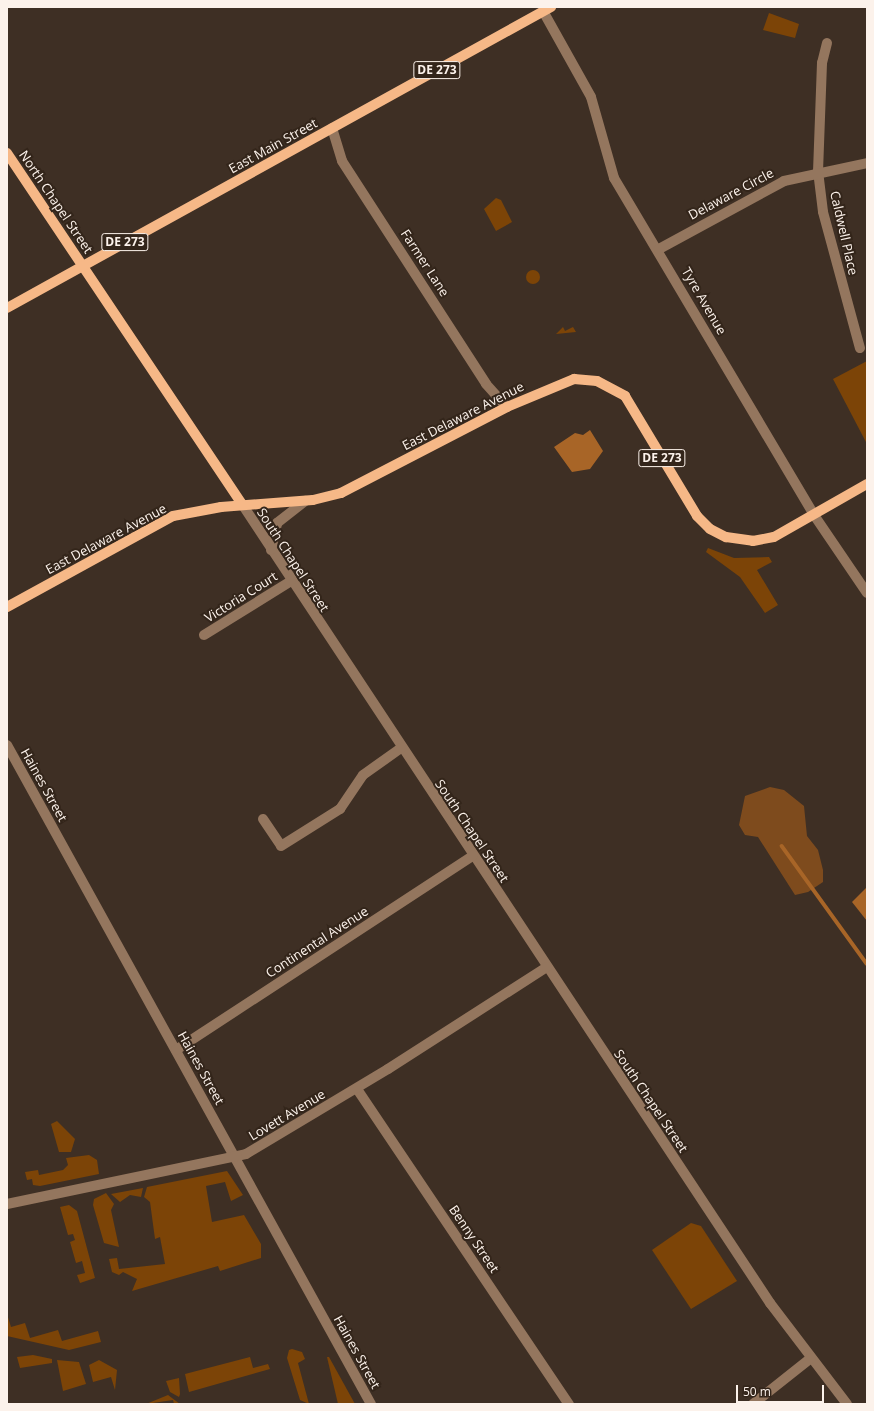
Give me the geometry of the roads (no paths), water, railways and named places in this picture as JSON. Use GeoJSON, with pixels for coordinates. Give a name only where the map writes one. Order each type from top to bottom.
{"type":"FeatureCollection","features":[{"type":"Feature","properties":{"kind":"main road","name":"East Main Street"},"geometry":{"type":"LineString","coordinates":[[7,308],[547,9]]}},
{"type":"Feature","properties":{"kind":"main road","name":"North Chapel Street"},"geometry":{"type":"LineString","coordinates":[[7,152],[83,266]]}},
{"type":"Feature","properties":{"kind":"main road","name":"South Chapel Street"},"geometry":{"type":"LineString","coordinates":[[83,266],[242,504]]}},
{"type":"Feature","properties":{"kind":"main road","name":"East Delaware Avenue"},"geometry":{"type":"LineString","coordinates":[[7,607],[173,516],[242,504],[304,501],[356,486],[507,406],[560,382],[597,381],[628,400],[689,505],[710,529],[736,540],[760,540],[783,533],[867,484]]}},
{"type":"Feature","properties":{"kind":"street","name":"Tyre Avenue"},"geometry":{"type":"LineString","coordinates":[[547,9],[591,98],[614,178],[658,249],[814,515],[867,593]]}},
{"type":"Feature","properties":{"kind":"street","name":"Caldwell Place"},"geometry":{"type":"LineString","coordinates":[[827,43],[822,64],[818,171],[823,212],[860,348]]}},
{"type":"Feature","properties":{"kind":"street","name":"Farmer Lane"},"geometry":{"type":"LineString","coordinates":[[332,128],[342,161],[486,384],[507,406]]}},
{"type":"Feature","properties":{"kind":"street","name":"Delaware Circle"},"geometry":{"type":"LineString","coordinates":[[658,249],[766,188],[818,171],[867,163]]}},
{"type":"Feature","properties":{"kind":"street"},"geometry":{"type":"LineString","coordinates":[[271,550],[277,523],[304,501]]}},
{"type":"Feature","properties":{"kind":"street","name":"South Chapel Street"},"geometry":{"type":"LineString","coordinates":[[242,504],[401,748],[770,1303],[847,1404]]}},
{"type":"Feature","properties":{"kind":"street","name":"Victoria Court"},"geometry":{"type":"LineString","coordinates":[[204,635],[291,581]]}},
{"type":"Feature","properties":{"kind":"street","name":"Haines Street"},"geometry":{"type":"LineString","coordinates":[[7,746],[371,1404]]}},
{"type":"Feature","properties":{"kind":"street"},"geometry":{"type":"LineString","coordinates":[[263,820],[281,846],[340,809],[363,775],[401,748]]}},
{"type":"Feature","properties":{"kind":"street","name":"Continental Avenue"},"geometry":{"type":"LineString","coordinates":[[176,1050],[473,856]]}},
{"type":"Feature","properties":{"kind":"street","name":"Lovett Avenue"},"geometry":{"type":"LineString","coordinates":[[7,1204],[236,1158],[357,1089],[547,967]]}},
{"type":"Feature","properties":{"kind":"street","name":"Benny Street"},"geometry":{"type":"LineString","coordinates":[[357,1089],[569,1404]]}},
{"type":"Feature","properties":{"kind":"street"},"geometry":{"type":"LineString","coordinates":[[753,1404],[811,1358]]}},
{"type":"Feature","properties":{"kind":"waterway"},"geometry":{"type":"LineString","coordinates":[[782,846],[867,964]]}}]}
